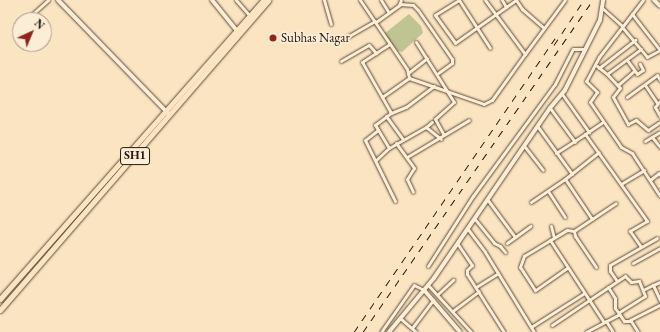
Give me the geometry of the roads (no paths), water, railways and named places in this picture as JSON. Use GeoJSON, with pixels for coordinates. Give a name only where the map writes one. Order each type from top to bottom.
{"type":"FeatureCollection","features":[{"type":"Feature","properties":{"kind":"main road","name":"SH1"},"geometry":{"type":"LineString","coordinates":[[0,310],[264,0]]}},
{"type":"Feature","properties":{"kind":"main road","name":"SH1"},"geometry":{"type":"LineString","coordinates":[[0,299],[269,0]]}},
{"type":"Feature","properties":{"kind":"street"},"geometry":{"type":"LineString","coordinates":[[35,12],[48,0]]}},
{"type":"Feature","properties":{"kind":"street"},"geometry":{"type":"LineString","coordinates":[[58,0],[168,114]]}},
{"type":"Feature","properties":{"kind":"street"},"geometry":{"type":"LineString","coordinates":[[212,0],[237,31]]}},
{"type":"Feature","properties":{"kind":"street"},"geometry":{"type":"LineString","coordinates":[[236,0],[250,16]]}},
{"type":"Feature","properties":{"kind":"street"},"geometry":{"type":"LineString","coordinates":[[324,0],[331,24]]}},
{"type":"Feature","properties":{"kind":"street"},"geometry":{"type":"LineString","coordinates":[[360,0],[376,21],[409,78]]}},
{"type":"Feature","properties":{"kind":"street"},"geometry":{"type":"LineString","coordinates":[[381,0],[389,13]]}},
{"type":"Feature","properties":{"kind":"street"},"geometry":{"type":"LineString","coordinates":[[490,48],[477,27],[459,0],[435,15],[455,43],[477,27],[496,16],[516,0],[522,9],[543,27]]}},
{"type":"Feature","properties":{"kind":"street"},"geometry":{"type":"LineString","coordinates":[[485,0],[524,54]]}},
{"type":"Feature","properties":{"kind":"street"},"geometry":{"type":"LineString","coordinates":[[502,0],[506,7]]}},
{"type":"Feature","properties":{"kind":"street"},"geometry":{"type":"LineString","coordinates":[[409,78],[488,104],[543,27],[565,0]]}},
{"type":"Feature","properties":{"kind":"street"},"geometry":{"type":"LineString","coordinates":[[389,332],[428,285],[525,147],[550,108],[562,94],[576,71],[584,49],[600,20],[603,0]]}},
{"type":"Feature","properties":{"kind":"street"},"geometry":{"type":"LineString","coordinates":[[643,0],[594,64],[586,80],[597,92],[590,102],[621,147],[632,153],[660,196]]}},
{"type":"Feature","properties":{"kind":"street"},"geometry":{"type":"LineString","coordinates":[[654,0],[660,6]]}},
{"type":"Feature","properties":{"kind":"street"},"geometry":{"type":"LineString","coordinates":[[342,40],[389,13],[401,2],[413,5],[452,58],[452,63],[438,73]]}},
{"type":"Feature","properties":{"kind":"street"},"geometry":{"type":"LineString","coordinates":[[602,7],[635,40],[647,56],[660,50],[632,14]]}},
{"type":"Feature","properties":{"kind":"street"},"geometry":{"type":"LineString","coordinates":[[599,68],[635,40]]}},
{"type":"Feature","properties":{"kind":"street"},"geometry":{"type":"LineString","coordinates":[[416,42],[438,73],[454,103],[435,121],[444,135]]}},
{"type":"Feature","properties":{"kind":"street"},"geometry":{"type":"LineString","coordinates":[[390,44],[362,62],[391,113]]}},
{"type":"Feature","properties":{"kind":"street"},"geometry":{"type":"LineString","coordinates":[[341,61],[369,45],[376,53]]}},
{"type":"Feature","properties":{"kind":"street"},"geometry":{"type":"LineString","coordinates":[[428,266],[473,196],[555,84],[573,49],[584,49]]}},
{"type":"Feature","properties":{"kind":"street"},"geometry":{"type":"LineString","coordinates":[[607,74],[641,49]]}},
{"type":"Feature","properties":{"kind":"street"},"geometry":{"type":"LineString","coordinates":[[408,74],[428,58]]}},
{"type":"Feature","properties":{"kind":"street"},"geometry":{"type":"LineString","coordinates":[[627,60],[637,74],[642,72],[640,64]]}},
{"type":"Feature","properties":{"kind":"street"},"geometry":{"type":"LineString","coordinates":[[594,64],[618,85],[619,92],[613,97],[628,124],[636,120],[648,130],[660,122]]}},
{"type":"Feature","properties":{"kind":"street"},"geometry":{"type":"LineString","coordinates":[[618,85],[634,71]]}},
{"type":"Feature","properties":{"kind":"street"},"geometry":{"type":"LineString","coordinates":[[627,97],[659,75],[660,80]]}},
{"type":"Feature","properties":{"kind":"street"},"geometry":{"type":"LineString","coordinates":[[382,97],[409,78]]}},
{"type":"Feature","properties":{"kind":"street"},"geometry":{"type":"LineString","coordinates":[[644,85],[658,102],[655,107],[660,116]]}},
{"type":"Feature","properties":{"kind":"street"},"geometry":{"type":"LineString","coordinates":[[389,148],[378,130],[376,123],[391,113],[406,107],[434,86]]}},
{"type":"Feature","properties":{"kind":"street"},"geometry":{"type":"LineString","coordinates":[[562,94],[599,152],[647,221],[630,231],[641,247]]}},
{"type":"Feature","properties":{"kind":"street"},"geometry":{"type":"LineString","coordinates":[[550,108],[575,142]]}},
{"type":"Feature","properties":{"kind":"street"},"geometry":{"type":"LineString","coordinates":[[386,116],[403,138]]}},
{"type":"Feature","properties":{"kind":"street"},"geometry":{"type":"LineString","coordinates":[[407,157],[441,139],[444,135],[469,120]]}},
{"type":"Feature","properties":{"kind":"street"},"geometry":{"type":"LineString","coordinates":[[376,160],[403,138],[426,127],[432,122]]}},
{"type":"Feature","properties":{"kind":"street"},"geometry":{"type":"LineString","coordinates":[[556,154],[603,122]]}},
{"type":"Feature","properties":{"kind":"street"},"geometry":{"type":"LineString","coordinates":[[426,127],[441,139]]}},
{"type":"Feature","properties":{"kind":"street"},"geometry":{"type":"LineString","coordinates":[[538,127],[556,154],[572,174]]}},
{"type":"Feature","properties":{"kind":"street"},"geometry":{"type":"LineString","coordinates":[[378,130],[365,138],[376,160],[380,174],[396,201]]}},
{"type":"Feature","properties":{"kind":"street"},"geometry":{"type":"LineString","coordinates":[[646,141],[660,132]]}},
{"type":"Feature","properties":{"kind":"street"},"geometry":{"type":"LineString","coordinates":[[652,137],[660,147]]}},
{"type":"Feature","properties":{"kind":"street"},"geometry":{"type":"LineString","coordinates":[[396,143],[414,168],[407,176],[413,192]]}},
{"type":"Feature","properties":{"kind":"street"},"geometry":{"type":"LineString","coordinates":[[525,147],[543,170]]}},
{"type":"Feature","properties":{"kind":"street"},"geometry":{"type":"LineString","coordinates":[[531,202],[572,174],[599,152]]}},
{"type":"Feature","properties":{"kind":"street"},"geometry":{"type":"LineString","coordinates":[[621,184],[644,170]]}},
{"type":"Feature","properties":{"kind":"street"},"geometry":{"type":"LineString","coordinates":[[650,180],[659,173],[660,175]]}},
{"type":"Feature","properties":{"kind":"street"},"geometry":{"type":"LineString","coordinates":[[564,179],[592,219]]}},
{"type":"Feature","properties":{"kind":"street"},"geometry":{"type":"LineString","coordinates":[[548,191],[565,217]]}},
{"type":"Feature","properties":{"kind":"street"},"geometry":{"type":"LineString","coordinates":[[487,199],[515,237]]}},
{"type":"Feature","properties":{"kind":"street"},"geometry":{"type":"LineString","coordinates":[[574,231],[616,203]]}},
{"type":"Feature","properties":{"kind":"street"},"geometry":{"type":"LineString","coordinates":[[474,218],[495,245],[500,246],[505,252]]}},
{"type":"Feature","properties":{"kind":"street"},"geometry":{"type":"LineString","coordinates":[[507,243],[530,226]]}},
{"type":"Feature","properties":{"kind":"street"},"geometry":{"type":"LineString","coordinates":[[550,226],[554,238]]}},
{"type":"Feature","properties":{"kind":"street"},"geometry":{"type":"LineString","coordinates":[[467,228],[498,273],[534,332]]}},
{"type":"Feature","properties":{"kind":"street"},"geometry":{"type":"LineString","coordinates":[[567,268],[535,290],[520,267],[524,256],[569,229],[574,231]]}},
{"type":"Feature","properties":{"kind":"street"},"geometry":{"type":"LineString","coordinates":[[574,231],[575,236],[596,267]]}},
{"type":"Feature","properties":{"kind":"street"},"geometry":{"type":"LineString","coordinates":[[617,281],[609,267],[657,238]]}},
{"type":"Feature","properties":{"kind":"street"},"geometry":{"type":"LineString","coordinates":[[550,240],[583,294],[613,332]]}},
{"type":"Feature","properties":{"kind":"street"},"geometry":{"type":"LineString","coordinates":[[457,243],[472,265],[466,272],[504,332]]}},
{"type":"Feature","properties":{"kind":"street"},"geometry":{"type":"LineString","coordinates":[[633,263],[660,248]]}},
{"type":"Feature","properties":{"kind":"street"},"geometry":{"type":"LineString","coordinates":[[476,287],[498,273]]}},
{"type":"Feature","properties":{"kind":"street"},"geometry":{"type":"LineString","coordinates":[[552,325],[625,276],[631,282],[639,282],[644,290],[645,296],[643,299],[586,332]]}},
{"type":"Feature","properties":{"kind":"street"},"geometry":{"type":"LineString","coordinates":[[438,294],[453,280]]}},
{"type":"Feature","properties":{"kind":"street"},"geometry":{"type":"LineString","coordinates":[[644,290],[660,282]]}},
{"type":"Feature","properties":{"kind":"street"},"geometry":{"type":"LineString","coordinates":[[381,332],[414,285],[424,290],[459,331]]}},
{"type":"Feature","properties":{"kind":"street"},"geometry":{"type":"LineString","coordinates":[[428,285],[454,310],[471,332]]}},
{"type":"Feature","properties":{"kind":"street"},"geometry":{"type":"LineString","coordinates":[[653,286],[660,300]]}},
{"type":"Feature","properties":{"kind":"street"},"geometry":{"type":"LineString","coordinates":[[608,287],[614,297],[613,304],[624,321],[630,320],[660,304]]}},
{"type":"Feature","properties":{"kind":"street"},"geometry":{"type":"LineString","coordinates":[[454,310],[478,291]]}},
{"type":"Feature","properties":{"kind":"street"},"geometry":{"type":"LineString","coordinates":[[531,327],[583,294]]}},
{"type":"Feature","properties":{"kind":"street"},"geometry":{"type":"LineString","coordinates":[[412,328],[433,300]]}},
{"type":"Feature","properties":{"kind":"street"},"geometry":{"type":"LineString","coordinates":[[400,318],[416,332]]}},
{"type":"Feature","properties":{"kind":"street"},"geometry":{"type":"LineString","coordinates":[[630,320],[638,332]]}},
{"type":"Feature","properties":{"kind":"railway"},"geometry":{"type":"LineString","coordinates":[[554,45],[584,0]]}},
{"type":"Feature","properties":{"kind":"railway"},"geometry":{"type":"LineString","coordinates":[[363,332],[593,0]]}},
{"type":"Feature","properties":{"kind":"railway"},"geometry":{"type":"LineString","coordinates":[[354,332],[555,38]]}},
{"type":"Feature","properties":{"kind":"place","name":"Subhas Nagar"},"geometry":{"type":"Point","coordinates":[273,38]}}]}
